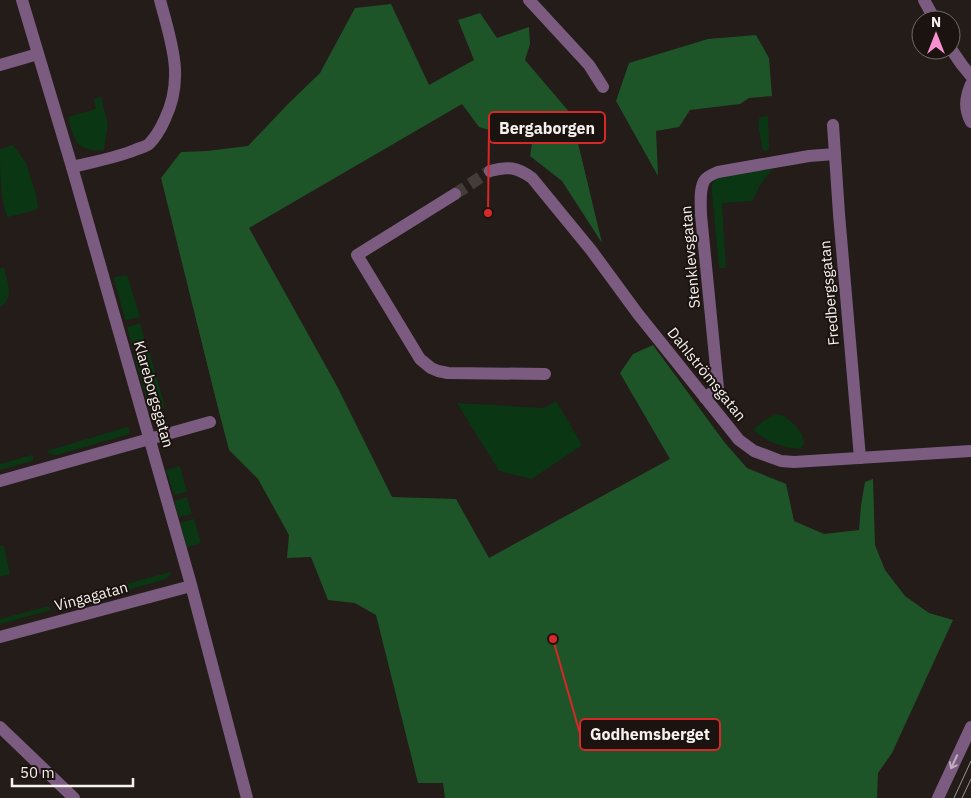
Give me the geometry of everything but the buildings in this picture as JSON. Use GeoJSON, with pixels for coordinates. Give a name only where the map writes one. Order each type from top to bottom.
{"type":"FeatureCollection","features":[{"type":"Feature","properties":{"kind":"street","name":"Klareborgsgatan"},"geometry":{"type":"LineString","coordinates":[[22,0],[150,440],[247,798]]}},
{"type":"Feature","properties":{"kind":"street"},"geometry":{"type":"LineString","coordinates":[[72,168],[125,154],[148,145],[160,130],[170,108],[176,67],[172,43],[160,0]]}},
{"type":"Feature","properties":{"kind":"street"},"geometry":{"type":"LineString","coordinates":[[535,1],[590,65],[602,87]]}},
{"type":"Feature","properties":{"kind":"street"},"geometry":{"type":"LineString","coordinates":[[0,65],[38,54]]}},
{"type":"Feature","properties":{"kind":"street"},"geometry":{"type":"LineString","coordinates":[[959,60],[971,76]]}},
{"type":"Feature","properties":{"kind":"street"},"geometry":{"type":"LineString","coordinates":[[971,84],[967,94],[966,108],[966,113],[971,122]]}},
{"type":"Feature","properties":{"kind":"street","name":"Fredbergsgatan"},"geometry":{"type":"LineString","coordinates":[[833,125],[842,258],[860,458]]}},
{"type":"Feature","properties":{"kind":"street","name":"Stenklevsgatan"},"geometry":{"type":"LineString","coordinates":[[705,398],[718,388],[701,215],[701,191],[704,181],[709,176],[718,172],[809,156],[835,154]]}},
{"type":"Feature","properties":{"kind":"street","name":"Dahlströmsgatan"},"geometry":{"type":"LineString","coordinates":[[490,171],[504,167],[512,168],[532,178],[739,440],[754,451],[782,461],[794,462],[971,451]]}},
{"type":"Feature","properties":{"kind":"street"},"geometry":{"type":"LineString","coordinates":[[455,194],[357,255],[420,359],[431,368],[442,372],[460,374],[545,374]]}},
{"type":"Feature","properties":{"kind":"street"},"geometry":{"type":"LineString","coordinates":[[0,481],[210,422]]}},
{"type":"Feature","properties":{"kind":"street","name":"Vingagatan"},"geometry":{"type":"LineString","coordinates":[[0,637],[191,586]]}},
{"type":"Feature","properties":{"kind":"street"},"geometry":{"type":"LineString","coordinates":[[0,727],[74,798]]}},
{"type":"Feature","properties":{"kind":"street"},"geometry":{"type":"LineString","coordinates":[[938,798],[971,727]]}},
{"type":"Feature","properties":{"kind":"green space"},"geometry":{"type":"Polygon","coordinates":[[[391,4],[429,85],[474,60],[458,20],[480,13],[497,38],[529,27],[530,44],[525,60],[571,114],[602,243],[562,181],[530,156],[532,143],[479,127],[462,104],[249,228],[338,388],[392,497],[456,499],[489,558],[670,459],[620,373],[633,354],[653,345],[725,443],[747,468],[786,484],[794,521],[824,534],[859,530],[865,482],[873,479],[875,545],[885,570],[905,596],[929,613],[953,620],[892,753],[878,773],[877,798],[445,798],[443,783],[418,783],[376,615],[355,603],[328,600],[311,557],[287,558],[289,535],[258,479],[229,450],[161,178],[181,152],[248,146],[320,73],[355,8],[391,4]]]}},
{"type":"Feature","properties":{"kind":"green space"},"geometry":{"type":"Polygon","coordinates":[[[756,35],[769,58],[772,96],[749,98],[740,104],[690,110],[679,127],[656,131],[658,176],[616,101],[629,63],[708,39],[756,35]]]}},
{"type":"Feature","properties":{"kind":"green space"},"geometry":{"type":"Polygon","coordinates":[[[101,97],[108,124],[104,150],[87,149],[82,147],[75,138],[68,117],[96,109],[94,99],[101,97]]]}},
{"type":"Feature","properties":{"kind":"green space"},"geometry":{"type":"Polygon","coordinates":[[[768,116],[769,149],[766,151],[762,149],[759,120],[760,117],[768,116]]]}},
{"type":"Feature","properties":{"kind":"green space"},"geometry":{"type":"Polygon","coordinates":[[[13,145],[26,163],[38,207],[36,210],[8,217],[3,204],[0,149],[13,145]]]}},
{"type":"Feature","properties":{"kind":"green space"},"geometry":{"type":"Polygon","coordinates":[[[773,169],[762,182],[752,201],[722,203],[726,268],[719,268],[712,193],[713,182],[718,178],[733,174],[773,169]]]}},
{"type":"Feature","properties":{"kind":"green space"},"geometry":{"type":"Polygon","coordinates":[[[0,268],[4,268],[9,296],[0,307],[0,268]]]}},
{"type":"Feature","properties":{"kind":"green space"},"geometry":{"type":"Polygon","coordinates":[[[127,275],[140,317],[126,320],[114,279],[115,277],[127,275]]]}},
{"type":"Feature","properties":{"kind":"green space"},"geometry":{"type":"Polygon","coordinates":[[[140,323],[146,345],[133,349],[127,327],[140,323]]]}},
{"type":"Feature","properties":{"kind":"green space"},"geometry":{"type":"Polygon","coordinates":[[[149,351],[165,407],[152,411],[150,410],[134,355],[149,351]]]}},
{"type":"Feature","properties":{"kind":"green space"},"geometry":{"type":"Polygon","coordinates":[[[556,401],[582,445],[532,479],[499,471],[457,403],[544,408],[556,401]]]}},
{"type":"Feature","properties":{"kind":"green space"},"geometry":{"type":"Polygon","coordinates":[[[777,414],[788,419],[802,435],[804,444],[800,449],[775,443],[753,430],[763,421],[777,414]]]}},
{"type":"Feature","properties":{"kind":"green space"},"geometry":{"type":"Polygon","coordinates":[[[127,427],[130,430],[129,434],[57,455],[47,452],[50,450],[127,427]]]}},
{"type":"Feature","properties":{"kind":"green space"},"geometry":{"type":"Polygon","coordinates":[[[32,455],[34,457],[32,461],[0,470],[0,464],[32,455]]]}},
{"type":"Feature","properties":{"kind":"green space"},"geometry":{"type":"Polygon","coordinates":[[[180,466],[187,492],[174,495],[166,470],[180,466]]]}},
{"type":"Feature","properties":{"kind":"green space"},"geometry":{"type":"Polygon","coordinates":[[[187,497],[192,514],[179,517],[174,501],[187,497]]]}},
{"type":"Feature","properties":{"kind":"green space"},"geometry":{"type":"Polygon","coordinates":[[[194,519],[201,543],[187,547],[180,523],[194,519]]]}},
{"type":"Feature","properties":{"kind":"green space"},"geometry":{"type":"Polygon","coordinates":[[[0,546],[4,546],[10,574],[0,577],[0,546]]]}},
{"type":"Feature","properties":{"kind":"green space"},"geometry":{"type":"Polygon","coordinates":[[[170,572],[171,574],[166,579],[117,593],[115,587],[170,572]]]}},
{"type":"Feature","properties":{"kind":"green space"},"geometry":{"type":"Polygon","coordinates":[[[49,606],[51,610],[0,624],[0,619],[49,606]]]}},
{"type":"Feature","properties":{"kind":"tunnel"},"geometry":{"type":"LineString","coordinates":[[455,194],[490,171]]}},
{"type":"Feature","properties":{"kind":"tram line"},"geometry":{"type":"LineString","coordinates":[[954,798],[971,761]]}},
{"type":"Feature","properties":{"kind":"tram line"},"geometry":{"type":"LineString","coordinates":[[962,798],[971,779]]}},
{"type":"Feature","properties":{"kind":"place","name":"Bergaborgen"},"geometry":{"type":"Point","coordinates":[488,213]}},
{"type":"Feature","properties":{"kind":"place","name":"Godhemsberget"},"geometry":{"type":"Point","coordinates":[553,639]}}]}
